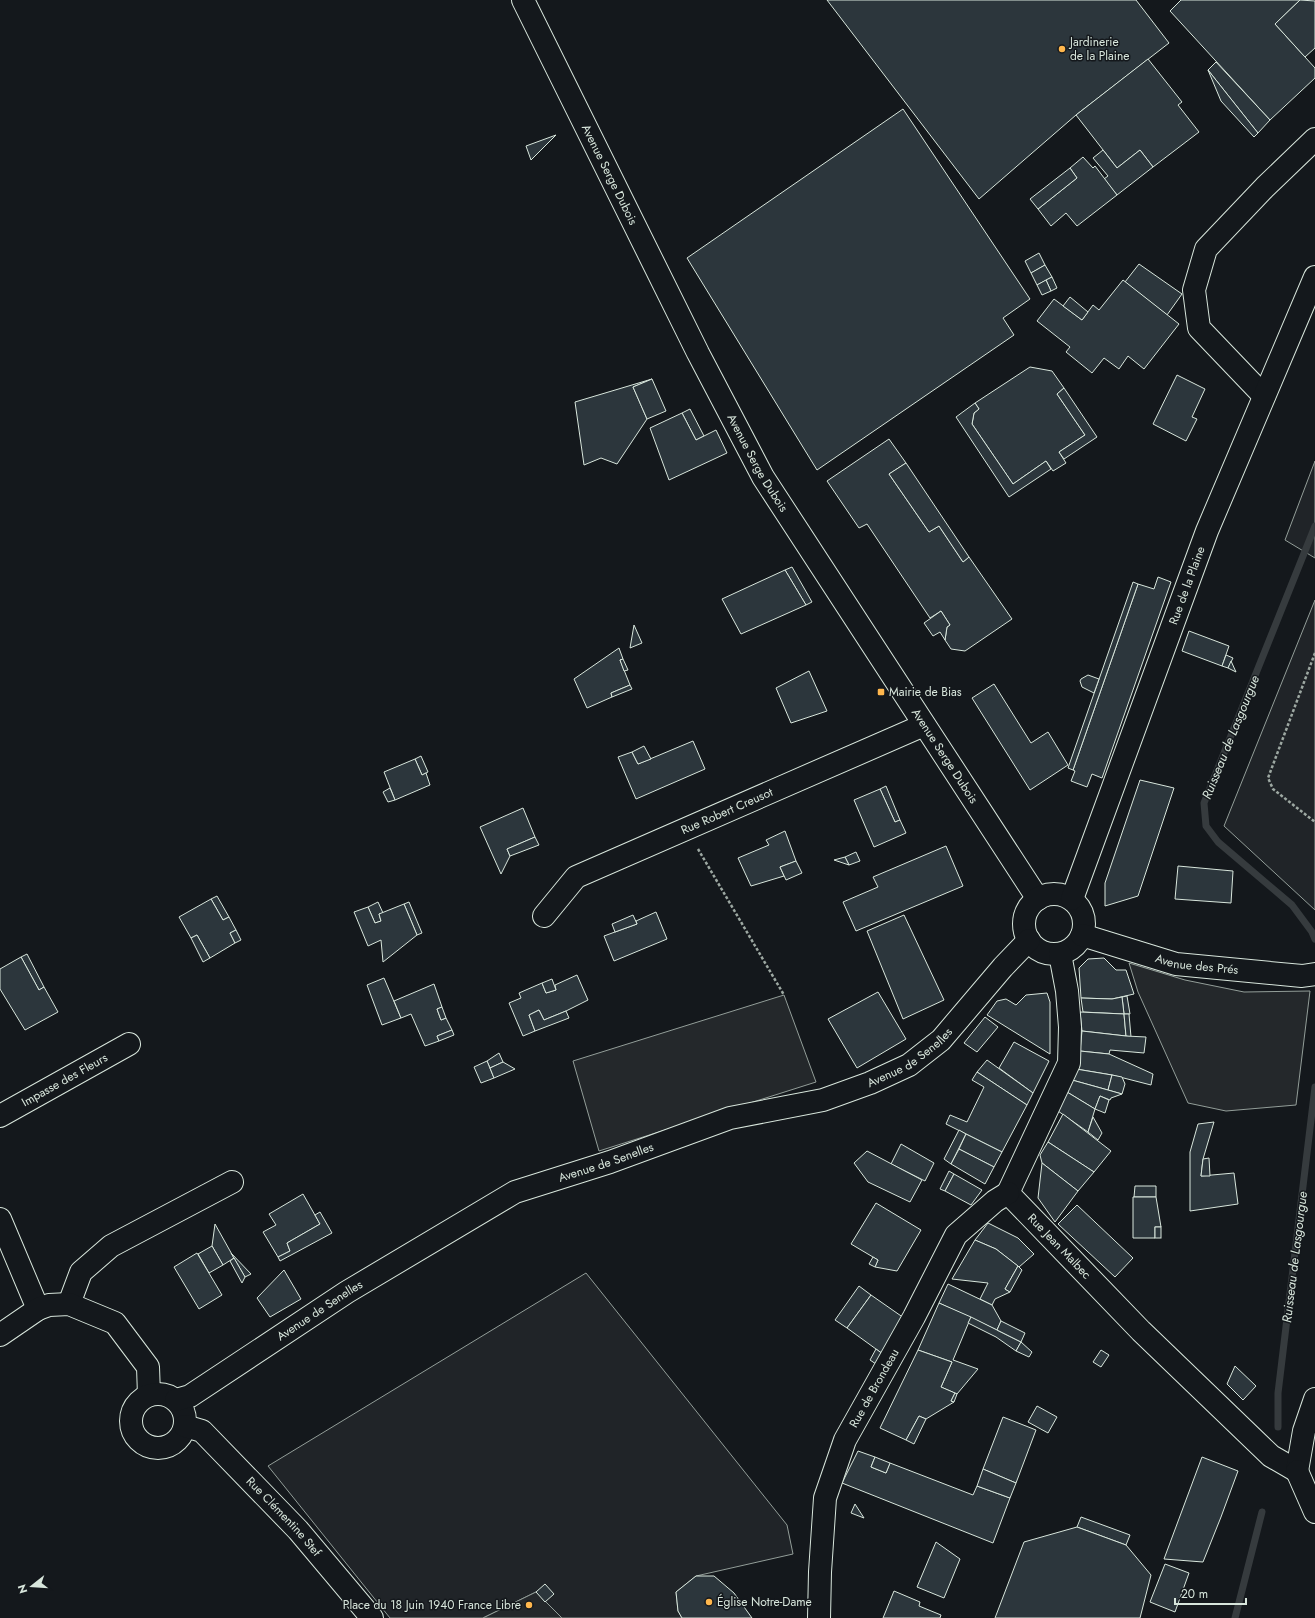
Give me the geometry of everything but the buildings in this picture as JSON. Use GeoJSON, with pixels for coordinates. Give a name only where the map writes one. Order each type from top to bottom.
{"type":"FeatureCollection","features":[{"type":"Feature","properties":{"kind":"street","name":"Avenue Serge Dubois"},"geometry":{"type":"LineString","coordinates":[[523,0],[698,354],[763,477],[1038,899]]}},
{"type":"Feature","properties":{"kind":"street"},"geometry":{"type":"LineString","coordinates":[[1264,396],[1199,328],[1194,290],[1206,249],[1265,187],[1315,139]]}},
{"type":"Feature","properties":{"kind":"street","name":"Rue de la Plaine"},"geometry":{"type":"LineString","coordinates":[[1072,900],[1207,531],[1315,277]]}},
{"type":"Feature","properties":{"kind":"street","name":"Rue Robert Creusot"},"geometry":{"type":"LineString","coordinates":[[544,916],[576,877],[924,725]]}},
{"type":"Feature","properties":{"kind":"street"},"geometry":{"type":"LineString","coordinates":[[1046,895],[1064,895],[1072,900],[1079,906],[1083,916],[1084,925],[1082,935],[1077,944],[1060,954],[1043,952],[1035,947],[1025,932],[1024,922],[1026,913],[1031,905],[1046,895]]}},
{"type":"Feature","properties":{"kind":"street","name":"Avenue des Prés"},"geometry":{"type":"LineString","coordinates":[[1082,935],[1176,964],[1302,976],[1315,974]]}},
{"type":"Feature","properties":{"kind":"street","name":"Avenue de Senelles"},"geometry":{"type":"LineString","coordinates":[[176,1400],[190,1396],[347,1292],[515,1192],[610,1162],[730,1118],[823,1100],[870,1083],[909,1065],[941,1040],[1003,967],[1029,940]]}},
{"type":"Feature","properties":{"kind":"street"},"geometry":{"type":"LineString","coordinates":[[1008,1193],[1069,1063],[1070,1028],[1067,991],[1060,954]]}},
{"type":"Feature","properties":{"kind":"street","name":"Impasse des Fleurs"},"geometry":{"type":"LineString","coordinates":[[0,1116],[130,1044]]}},
{"type":"Feature","properties":{"kind":"street"},"geometry":{"type":"LineString","coordinates":[[69,1304],[81,1272],[111,1246],[232,1182]]}},
{"type":"Feature","properties":{"kind":"street","name":"Rue Jean Malbec"},"geometry":{"type":"LineString","coordinates":[[1008,1193],[1141,1331],[1271,1456],[1297,1471]]}},
{"type":"Feature","properties":{"kind":"street","name":"Rue de Brondeau"},"geometry":{"type":"LineString","coordinates":[[819,1618],[820,1572],[825,1498],[845,1440],[914,1317],[956,1235],[995,1201],[1008,1193]]}},
{"type":"Feature","properties":{"kind":"street"},"geometry":{"type":"LineString","coordinates":[[0,1219],[38,1309]]}},
{"type":"Feature","properties":{"kind":"street"},"geometry":{"type":"LineString","coordinates":[[0,1335],[38,1309],[49,1305],[69,1304],[115,1323],[148,1367],[149,1395]]}},
{"type":"Feature","properties":{"kind":"street"},"geometry":{"type":"LineString","coordinates":[[158,1394],[168,1396],[176,1400],[182,1407],[185,1416],[186,1426],[182,1435],[176,1442],[168,1447],[150,1447],[141,1442],[135,1435],[132,1426],[132,1416],[138,1404],[149,1395],[158,1394]]}},
{"type":"Feature","properties":{"kind":"street"},"geometry":{"type":"LineString","coordinates":[[1315,1399],[1304,1431],[1297,1471],[1315,1512]]}},
{"type":"Feature","properties":{"kind":"street","name":"Rue Clémentine Stef"},"geometry":{"type":"LineString","coordinates":[[186,1426],[202,1431],[298,1530],[372,1618]]}},
{"type":"Feature","properties":{"kind":"path"},"geometry":{"type":"LineString","coordinates":[[1315,653],[1268,778],[1273,789],[1315,822]]}},
{"type":"Feature","properties":{"kind":"path"},"geometry":{"type":"LineString","coordinates":[[686,828],[784,996]]}},
{"type":"Feature","properties":{"kind":"shaded area"},"geometry":{"type":"Polygon","coordinates":[[[1315,461],[1315,558],[1285,540],[1315,461]]]}},
{"type":"Feature","properties":{"kind":"shaded area"},"geometry":{"type":"Polygon","coordinates":[[[1315,600],[1315,910],[1224,826],[1315,600]]]}},
{"type":"Feature","properties":{"kind":"shaded area"},"geometry":{"type":"Polygon","coordinates":[[[1129,963],[1185,980],[1244,992],[1310,991],[1296,1105],[1226,1111],[1188,1103],[1138,992],[1129,963]]]}},
{"type":"Feature","properties":{"kind":"shaded area"},"geometry":{"type":"Polygon","coordinates":[[[784,995],[816,1082],[599,1151],[573,1061],[784,995]]]}},
{"type":"Feature","properties":{"kind":"shaded area"},"geometry":{"type":"Polygon","coordinates":[[[586,1273],[787,1525],[793,1554],[696,1576],[676,1592],[678,1611],[682,1618],[561,1618],[536,1592],[483,1618],[390,1618],[268,1466],[586,1273]]]}},
{"type":"Feature","properties":{"kind":"shaded area","name":"Place du 18 Juin 1940 France Libre"},"geometry":{"type":"Polygon","coordinates":[[[536,1592],[562,1618],[483,1618],[536,1592]]]}},
{"type":"Feature","properties":{"kind":"waterway","name":"Ruisseau de Lasgourgue"},"geometry":{"type":"LineString","coordinates":[[1315,526],[1204,803],[1206,826],[1218,842],[1292,905],[1312,932],[1315,939]]}},
{"type":"Feature","properties":{"kind":"waterway","name":"Ruisseau de Lasgourgue"},"geometry":{"type":"LineString","coordinates":[[1278,1427],[1278,1393],[1315,1087]]}},
{"type":"Feature","properties":{"kind":"waterway","name":"Ruisseau de Lasgourgue"},"geometry":{"type":"LineString","coordinates":[[1235,1618],[1262,1512]]}},
{"type":"Feature","properties":{"kind":"place","name":"Jardinerie de la Plaine"},"geometry":{"type":"Point","coordinates":[1062,49]}},
{"type":"Feature","properties":{"kind":"place","name":"Mairie de Bias"},"geometry":{"type":"Point","coordinates":[881,692]}},
{"type":"Feature","properties":{"kind":"place","name":"Église Notre-Dame"},"geometry":{"type":"Point","coordinates":[709,1602]}},
{"type":"Feature","properties":{"kind":"place","name":"Place du 18 Juin 1940 France Libre"},"geometry":{"type":"Point","coordinates":[529,1605]}}]}
